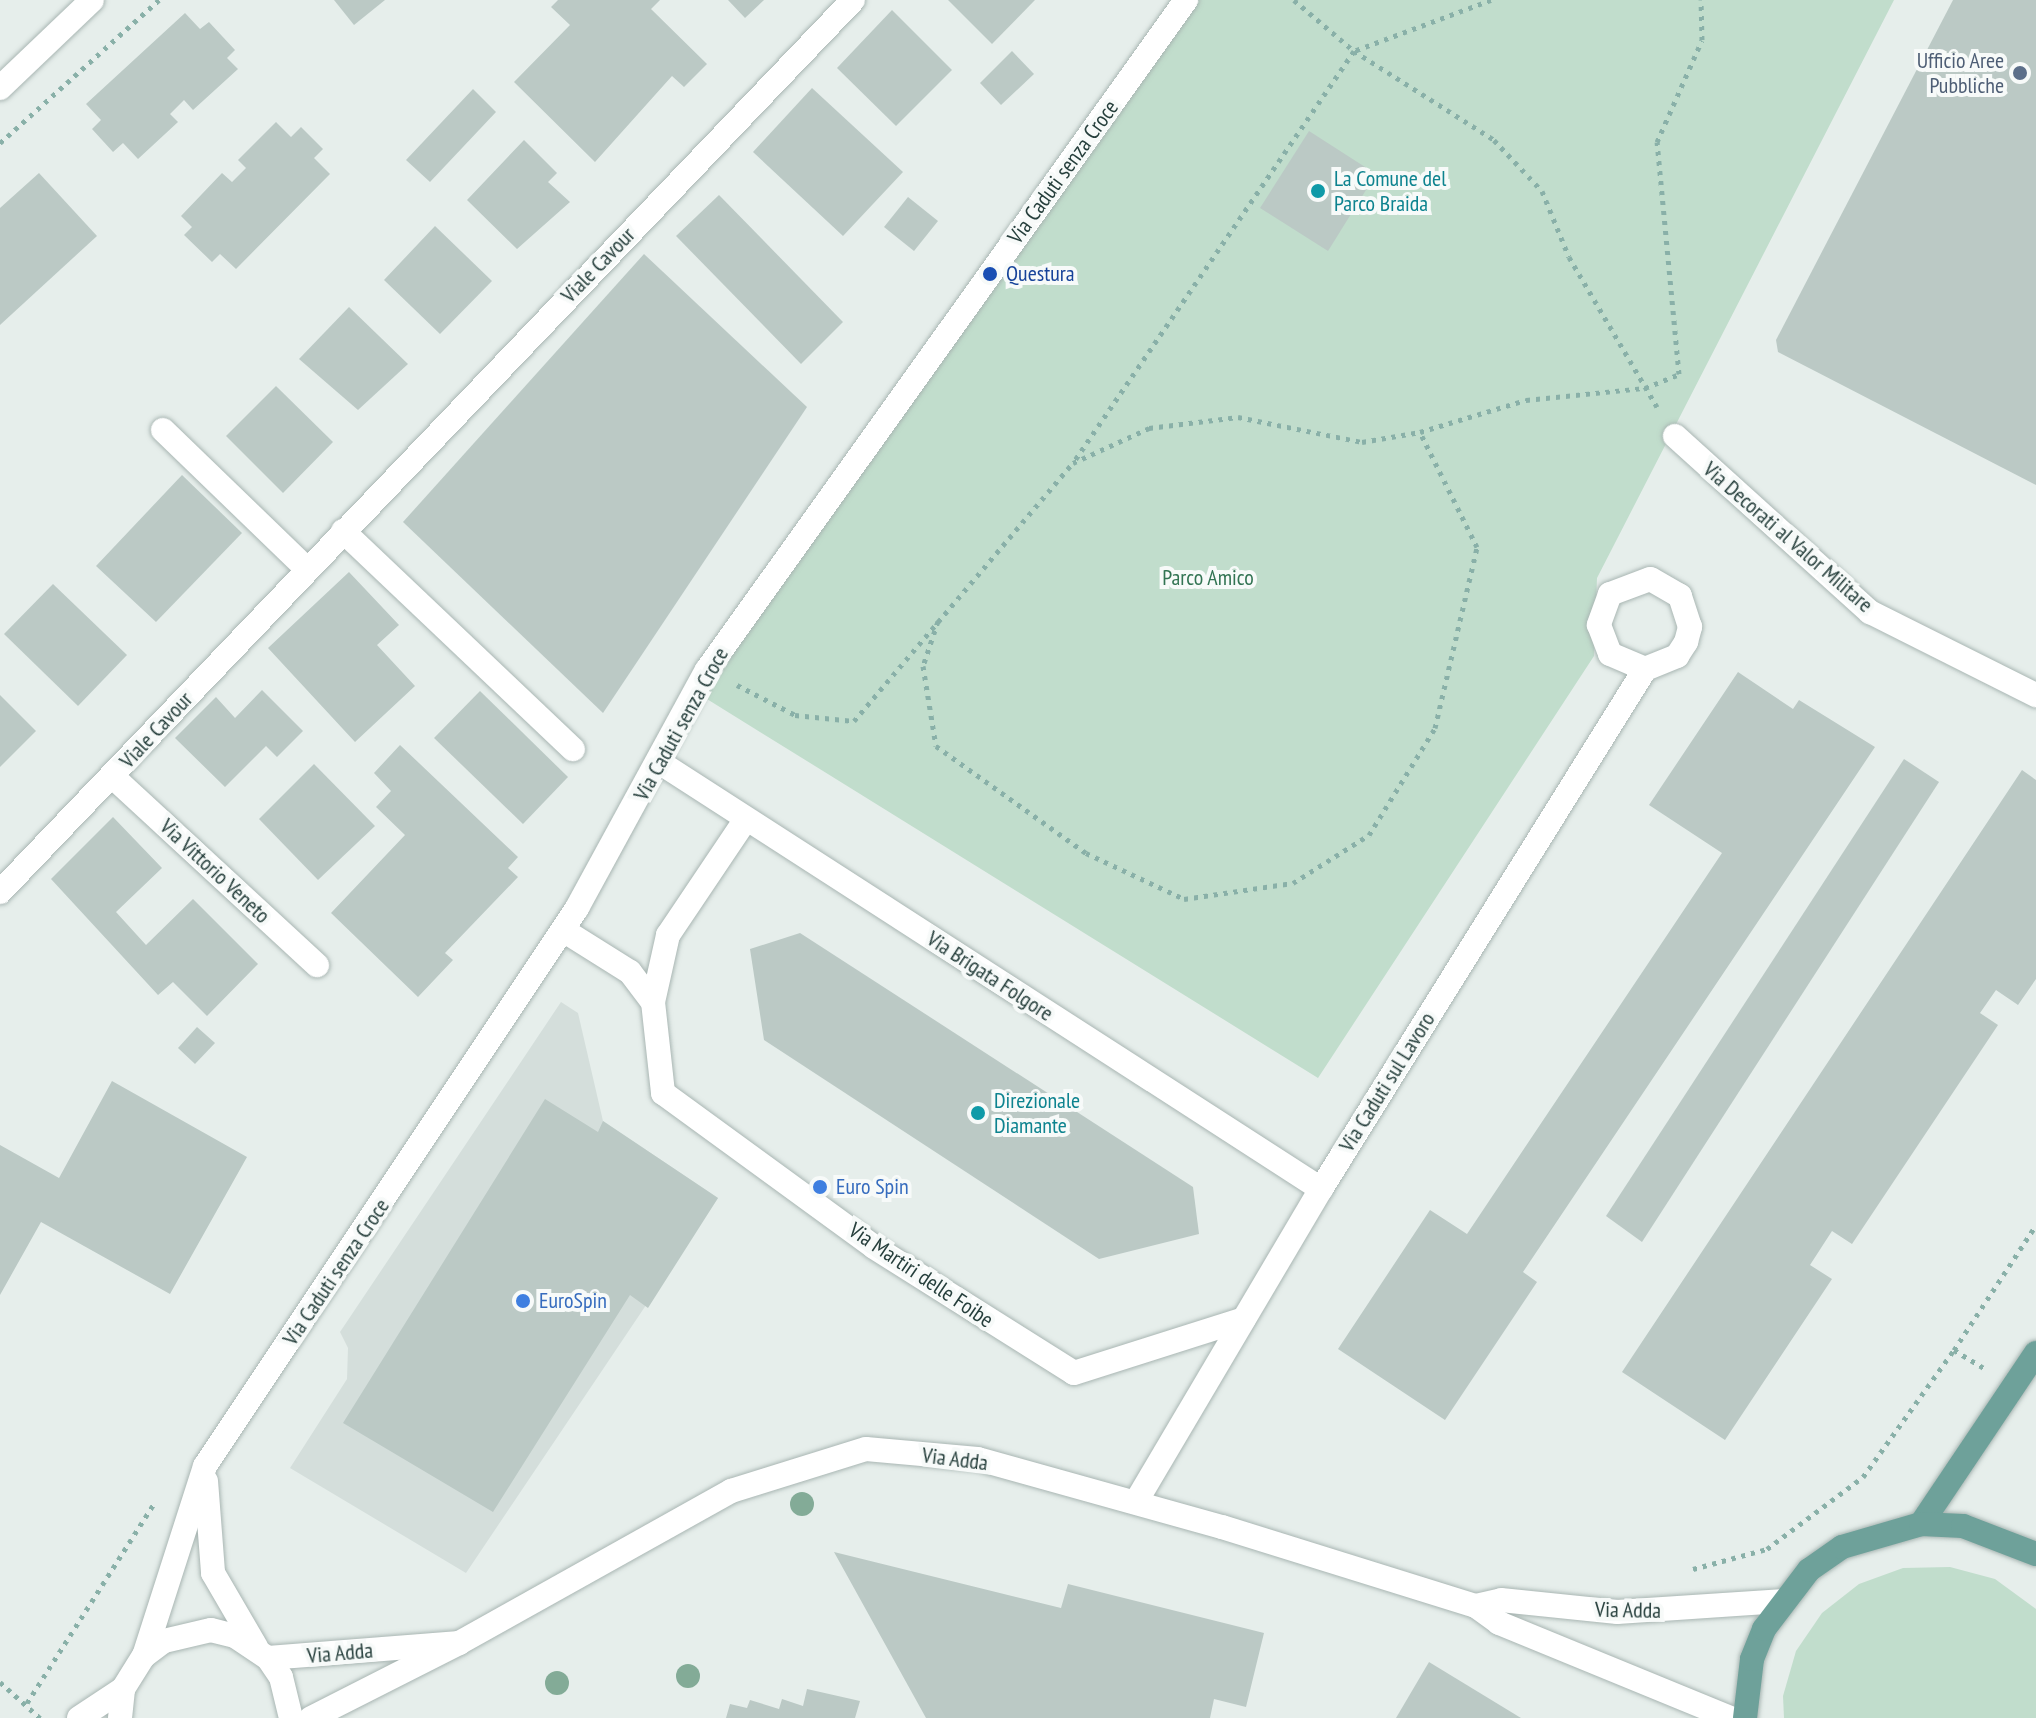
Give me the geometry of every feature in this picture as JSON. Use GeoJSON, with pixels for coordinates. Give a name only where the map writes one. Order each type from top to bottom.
{"type":"FeatureCollection","features":[{"type":"Feature","properties":{"kind":"main road"},"geometry":{"type":"LineString","coordinates":[[1921,1524],[2036,1353]]}},
{"type":"Feature","properties":{"kind":"main road"},"geometry":{"type":"LineString","coordinates":[[1745,1718],[1752,1659],[1781,1601],[1842,1547],[1921,1524],[2003,1536],[2036,1554]]}},
{"type":"Feature","properties":{"kind":"street"},"geometry":{"type":"LineString","coordinates":[[0,88],[92,0]]}},
{"type":"Feature","properties":{"kind":"street","name":"Viale Cavour"},"geometry":{"type":"LineString","coordinates":[[0,892],[853,0]]}},
{"type":"Feature","properties":{"kind":"street","name":"Via Caduti senza Croce"},"geometry":{"type":"LineString","coordinates":[[144,1656],[205,1466],[563,930],[659,762],[707,670],[1186,0]]}},
{"type":"Feature","properties":{"kind":"street"},"geometry":{"type":"LineString","coordinates":[[163,430],[307,569]]}},
{"type":"Feature","properties":{"kind":"street","name":"Via Decorati al Valor Militare"},"geometry":{"type":"LineString","coordinates":[[1675,436],[1870,612],[2036,695]]}},
{"type":"Feature","properties":{"kind":"street"},"geometry":{"type":"LineString","coordinates":[[343,531],[573,749]]}},
{"type":"Feature","properties":{"kind":"street","name":"Via Caduti sul Lavoro"},"geometry":{"type":"LineString","coordinates":[[1137,1500],[1321,1189],[1645,669]]}},
{"type":"Feature","properties":{"kind":"street","name":"Via Brigata Folgore"},"geometry":{"type":"LineString","coordinates":[[659,762],[1321,1189]]}},
{"type":"Feature","properties":{"kind":"street","name":"Via Vittorio Veneto"},"geometry":{"type":"LineString","coordinates":[[112,776],[317,965]]}},
{"type":"Feature","properties":{"kind":"street","name":"Via Martiri delle Foibe"},"geometry":{"type":"LineString","coordinates":[[746,819],[668,935],[653,1002],[663,1093],[874,1247],[1074,1373],[1244,1319]]}},
{"type":"Feature","properties":{"kind":"street"},"geometry":{"type":"LineString","coordinates":[[563,930],[630,972],[653,1002]]}},
{"type":"Feature","properties":{"kind":"street","name":"Via Adda"},"geometry":{"type":"LineString","coordinates":[[311,1718],[459,1643],[731,1491],[866,1449],[978,1459],[1137,1500],[1476,1606],[1499,1623],[1731,1718]]}},
{"type":"Feature","properties":{"kind":"street"},"geometry":{"type":"LineString","coordinates":[[205,1466],[213,1573],[262,1653],[281,1677],[291,1718]]}},
{"type":"Feature","properties":{"kind":"street","name":"Via Adda"},"geometry":{"type":"LineString","coordinates":[[1476,1606],[1501,1600],[1666,1611],[1781,1601]]}},
{"type":"Feature","properties":{"kind":"street"},"geometry":{"type":"LineString","coordinates":[[79,1718],[123,1689],[144,1656],[186,1632],[211,1630],[262,1653]]}},
{"type":"Feature","properties":{"kind":"street","name":"Via Adda"},"geometry":{"type":"LineString","coordinates":[[262,1653],[459,1643]]}},
{"type":"Feature","properties":{"kind":"street"},"geometry":{"type":"LineString","coordinates":[[120,1718],[123,1689]]}},
{"type":"Feature","properties":{"kind":"path"},"geometry":{"type":"LineString","coordinates":[[0,143],[159,0]]}},
{"type":"Feature","properties":{"kind":"path"},"geometry":{"type":"LineString","coordinates":[[1294,0],[1354,51],[1494,140],[1542,191],[1569,257],[1675,436]]}},
{"type":"Feature","properties":{"kind":"path"},"geometry":{"type":"LineString","coordinates":[[707,670],[795,715],[854,721],[1073,463],[1354,51],[1491,0]]}},
{"type":"Feature","properties":{"kind":"path"},"geometry":{"type":"LineString","coordinates":[[1073,463],[1149,428],[1238,417],[1362,442],[1420,432],[1526,400],[1645,388],[1679,374],[1657,142],[1702,40],[1701,0]]}},
{"type":"Feature","properties":{"kind":"path"},"geometry":{"type":"LineString","coordinates":[[938,621],[923,666],[936,746],[1086,853],[1184,899],[1293,883],[1369,835],[1435,728],[1477,547],[1420,432]]}},
{"type":"Feature","properties":{"kind":"path"},"geometry":{"type":"LineString","coordinates":[[1666,1611],[1668,1578],[1767,1549],[1863,1477],[1954,1350],[2036,1225]]}},
{"type":"Feature","properties":{"kind":"path"},"geometry":{"type":"LineString","coordinates":[[1954,1350],[2014,1386]]}},
{"type":"Feature","properties":{"kind":"path"},"geometry":{"type":"LineString","coordinates":[[0,1682],[40,1718]]}},
{"type":"Feature","properties":{"kind":"shaded area","name":"EuroSpin"},"geometry":{"type":"Polygon","coordinates":[[[561,1002],[578,1013],[603,1121],[718,1198],[466,1573],[290,1468],[347,1379],[348,1348],[340,1332],[561,1002]]]}},
{"type":"Feature","properties":{"kind":"green space","name":"Parco Amico"},"geometry":{"type":"Polygon","coordinates":[[[1171,0],[1894,0],[1597,578],[1594,656],[1318,1078],[686,686],[1171,0]]]}},
{"type":"Feature","properties":{"kind":"green space"},"geometry":{"type":"Polygon","coordinates":[[[1950,1567],[1995,1579],[2036,1609],[2036,1718],[1784,1718],[1783,1696],[1796,1651],[1822,1613],[1859,1584],[1903,1568],[1950,1567]]]}},
{"type":"Feature","properties":{"kind":"building"},"geometry":{"type":"Polygon","coordinates":[[[334,0],[385,0],[354,25],[334,0]]]}},
{"type":"Feature","properties":{"kind":"building"},"geometry":{"type":"Polygon","coordinates":[[[558,0],[660,0],[651,9],[707,64],[684,87],[672,76],[595,162],[514,82],[570,25],[551,7],[558,0]]]}},
{"type":"Feature","properties":{"kind":"building"},"geometry":{"type":"Polygon","coordinates":[[[728,0],[764,0],[745,18],[728,0]]]}},
{"type":"Feature","properties":{"kind":"building"},"geometry":{"type":"Polygon","coordinates":[[[948,0],[1035,0],[992,44],[948,0]]]}},
{"type":"Feature","properties":{"kind":"building"},"geometry":{"type":"Polygon","coordinates":[[[1953,0],[2036,0],[2036,485],[1778,352],[1776,340],[1953,0]]]}},
{"type":"Feature","properties":{"kind":"building"},"geometry":{"type":"Polygon","coordinates":[[[892,10],[952,70],[896,126],[837,68],[892,10]]]}},
{"type":"Feature","properties":{"kind":"building"},"geometry":{"type":"Polygon","coordinates":[[[185,13],[200,29],[209,22],[235,50],[227,58],[238,69],[193,110],[184,100],[170,114],[178,122],[138,159],[123,143],[113,152],[92,129],[101,120],[86,104],[185,13]]]}},
{"type":"Feature","properties":{"kind":"building"},"geometry":{"type":"Polygon","coordinates":[[[1012,51],[1034,74],[1001,105],[980,83],[1012,51]]]}},
{"type":"Feature","properties":{"kind":"building"},"geometry":{"type":"Polygon","coordinates":[[[812,88],[903,172],[843,236],[753,152],[812,88]]]}},
{"type":"Feature","properties":{"kind":"building"},"geometry":{"type":"Polygon","coordinates":[[[473,89],[496,112],[430,182],[406,160],[473,89]]]}},
{"type":"Feature","properties":{"kind":"building"},"geometry":{"type":"Polygon","coordinates":[[[276,122],[291,137],[301,127],[323,149],[314,158],[330,174],[236,269],[220,254],[212,262],[184,235],[192,227],[181,216],[222,173],[232,182],[246,168],[238,160],[276,122]]]}},
{"type":"Feature","properties":{"kind":"building","name":"La Comune del Parco Braida"},"geometry":{"type":"Polygon","coordinates":[[[1309,131],[1376,174],[1328,251],[1260,208],[1309,131]]]}},
{"type":"Feature","properties":{"kind":"building"},"geometry":{"type":"Polygon","coordinates":[[[524,140],[557,173],[548,182],[570,202],[517,249],[467,200],[524,140]]]}},
{"type":"Feature","properties":{"kind":"building"},"geometry":{"type":"Polygon","coordinates":[[[39,173],[97,236],[0,325],[0,208],[39,173]]]}},
{"type":"Feature","properties":{"kind":"building"},"geometry":{"type":"Polygon","coordinates":[[[719,195],[843,322],[801,364],[676,236],[719,195]]]}},
{"type":"Feature","properties":{"kind":"building"},"geometry":{"type":"Polygon","coordinates":[[[908,197],[938,221],[914,251],[884,227],[908,197]]]}},
{"type":"Feature","properties":{"kind":"building"},"geometry":{"type":"Polygon","coordinates":[[[435,226],[492,281],[440,334],[384,280],[435,226]]]}},
{"type":"Feature","properties":{"kind":"building"},"geometry":{"type":"Polygon","coordinates":[[[644,254],[807,407],[603,713],[403,522],[644,254]]]}},
{"type":"Feature","properties":{"kind":"building"},"geometry":{"type":"Polygon","coordinates":[[[349,307],[408,364],[358,410],[299,359],[349,307]]]}},
{"type":"Feature","properties":{"kind":"building"},"geometry":{"type":"Polygon","coordinates":[[[276,386],[333,442],[283,493],[226,436],[276,386]]]}},
{"type":"Feature","properties":{"kind":"building"},"geometry":{"type":"Polygon","coordinates":[[[182,475],[242,533],[156,622],[96,566],[182,475]]]}},
{"type":"Feature","properties":{"kind":"building"},"geometry":{"type":"Polygon","coordinates":[[[349,572],[399,625],[377,645],[415,686],[355,742],[268,648],[349,572]]]}},
{"type":"Feature","properties":{"kind":"building"},"geometry":{"type":"Polygon","coordinates":[[[53,584],[127,655],[78,706],[4,634],[53,584]]]}},
{"type":"Feature","properties":{"kind":"building"},"geometry":{"type":"Polygon","coordinates":[[[1738,672],[1793,709],[1799,700],[1875,747],[1523,1272],[1537,1282],[1445,1420],[1338,1349],[1430,1210],[1467,1234],[1722,853],[1649,805],[1738,672]]]}},
{"type":"Feature","properties":{"kind":"building"},"geometry":{"type":"Polygon","coordinates":[[[262,690],[303,731],[277,757],[266,746],[225,787],[175,738],[216,697],[235,718],[262,690]]]}},
{"type":"Feature","properties":{"kind":"building"},"geometry":{"type":"Polygon","coordinates":[[[480,691],[568,777],[523,824],[434,738],[480,691]]]}},
{"type":"Feature","properties":{"kind":"building"},"geometry":{"type":"Polygon","coordinates":[[[0,695],[36,731],[0,767],[0,695]]]}},
{"type":"Feature","properties":{"kind":"building"},"geometry":{"type":"Polygon","coordinates":[[[400,745],[518,857],[508,868],[518,877],[445,953],[453,960],[418,997],[331,913],[405,835],[376,807],[391,791],[374,773],[400,745]]]}},
{"type":"Feature","properties":{"kind":"building"},"geometry":{"type":"Polygon","coordinates":[[[1904,759],[1939,782],[1642,1242],[1606,1216],[1904,759]]]}},
{"type":"Feature","properties":{"kind":"building"},"geometry":{"type":"Polygon","coordinates":[[[314,764],[375,826],[318,880],[259,819],[314,764]]]}},
{"type":"Feature","properties":{"kind":"building"},"geometry":{"type":"Polygon","coordinates":[[[2022,770],[2036,780],[2036,979],[2018,1005],[1996,990],[1980,1013],[1998,1025],[1852,1244],[1832,1231],[1810,1265],[1832,1279],[1725,1440],[1622,1372],[2022,770]]]}},
{"type":"Feature","properties":{"kind":"building"},"geometry":{"type":"Polygon","coordinates":[[[113,817],[162,868],[116,912],[146,945],[193,899],[258,964],[207,1016],[173,982],[158,995],[51,879],[113,817]]]}},
{"type":"Feature","properties":{"kind":"building","name":"Direzionale Diamante"},"geometry":{"type":"Polygon","coordinates":[[[800,933],[1193,1187],[1199,1234],[1099,1259],[764,1040],[750,949],[800,933]]]}},
{"type":"Feature","properties":{"kind":"building"},"geometry":{"type":"Polygon","coordinates":[[[197,1027],[215,1043],[195,1064],[178,1048],[197,1027]]]}},
{"type":"Feature","properties":{"kind":"building"},"geometry":{"type":"Polygon","coordinates":[[[112,1081],[247,1157],[170,1294],[41,1222],[0,1295],[0,1145],[59,1178],[112,1081]]]}},
{"type":"Feature","properties":{"kind":"building","name":"EuroSpin"},"geometry":{"type":"Polygon","coordinates":[[[545,1099],[598,1132],[603,1121],[718,1198],[648,1308],[630,1295],[493,1512],[343,1423],[545,1099]]]}},
{"type":"Feature","properties":{"kind":"building"},"geometry":{"type":"Polygon","coordinates":[[[834,1552],[1061,1608],[1068,1584],[1264,1633],[1246,1707],[1214,1699],[1210,1718],[926,1718],[834,1552]]]}},
{"type":"Feature","properties":{"kind":"building"},"geometry":{"type":"Polygon","coordinates":[[[1429,1662],[1521,1718],[1396,1718],[1429,1662]]]}},
{"type":"Feature","properties":{"kind":"building"},"geometry":{"type":"Polygon","coordinates":[[[807,1689],[860,1701],[855,1718],[726,1718],[730,1704],[747,1708],[750,1700],[779,1709],[782,1699],[803,1706],[807,1689]]]}},
{"type":"Feature","properties":{"kind":"place","name":"Ufficio Aree Pubbliche"},"geometry":{"type":"Point","coordinates":[2020,73]}},
{"type":"Feature","properties":{"kind":"place","name":"La Comune del Parco Braida"},"geometry":{"type":"Point","coordinates":[1318,191]}},
{"type":"Feature","properties":{"kind":"place","name":"Questura"},"geometry":{"type":"Point","coordinates":[990,274]}},
{"type":"Feature","properties":{"kind":"place","name":"Direzionale Diamante"},"geometry":{"type":"Point","coordinates":[978,1113]}},
{"type":"Feature","properties":{"kind":"place","name":"Euro Spin"},"geometry":{"type":"Point","coordinates":[820,1187]}},
{"type":"Feature","properties":{"kind":"place","name":"EuroSpin"},"geometry":{"type":"Point","coordinates":[523,1301]}}]}
